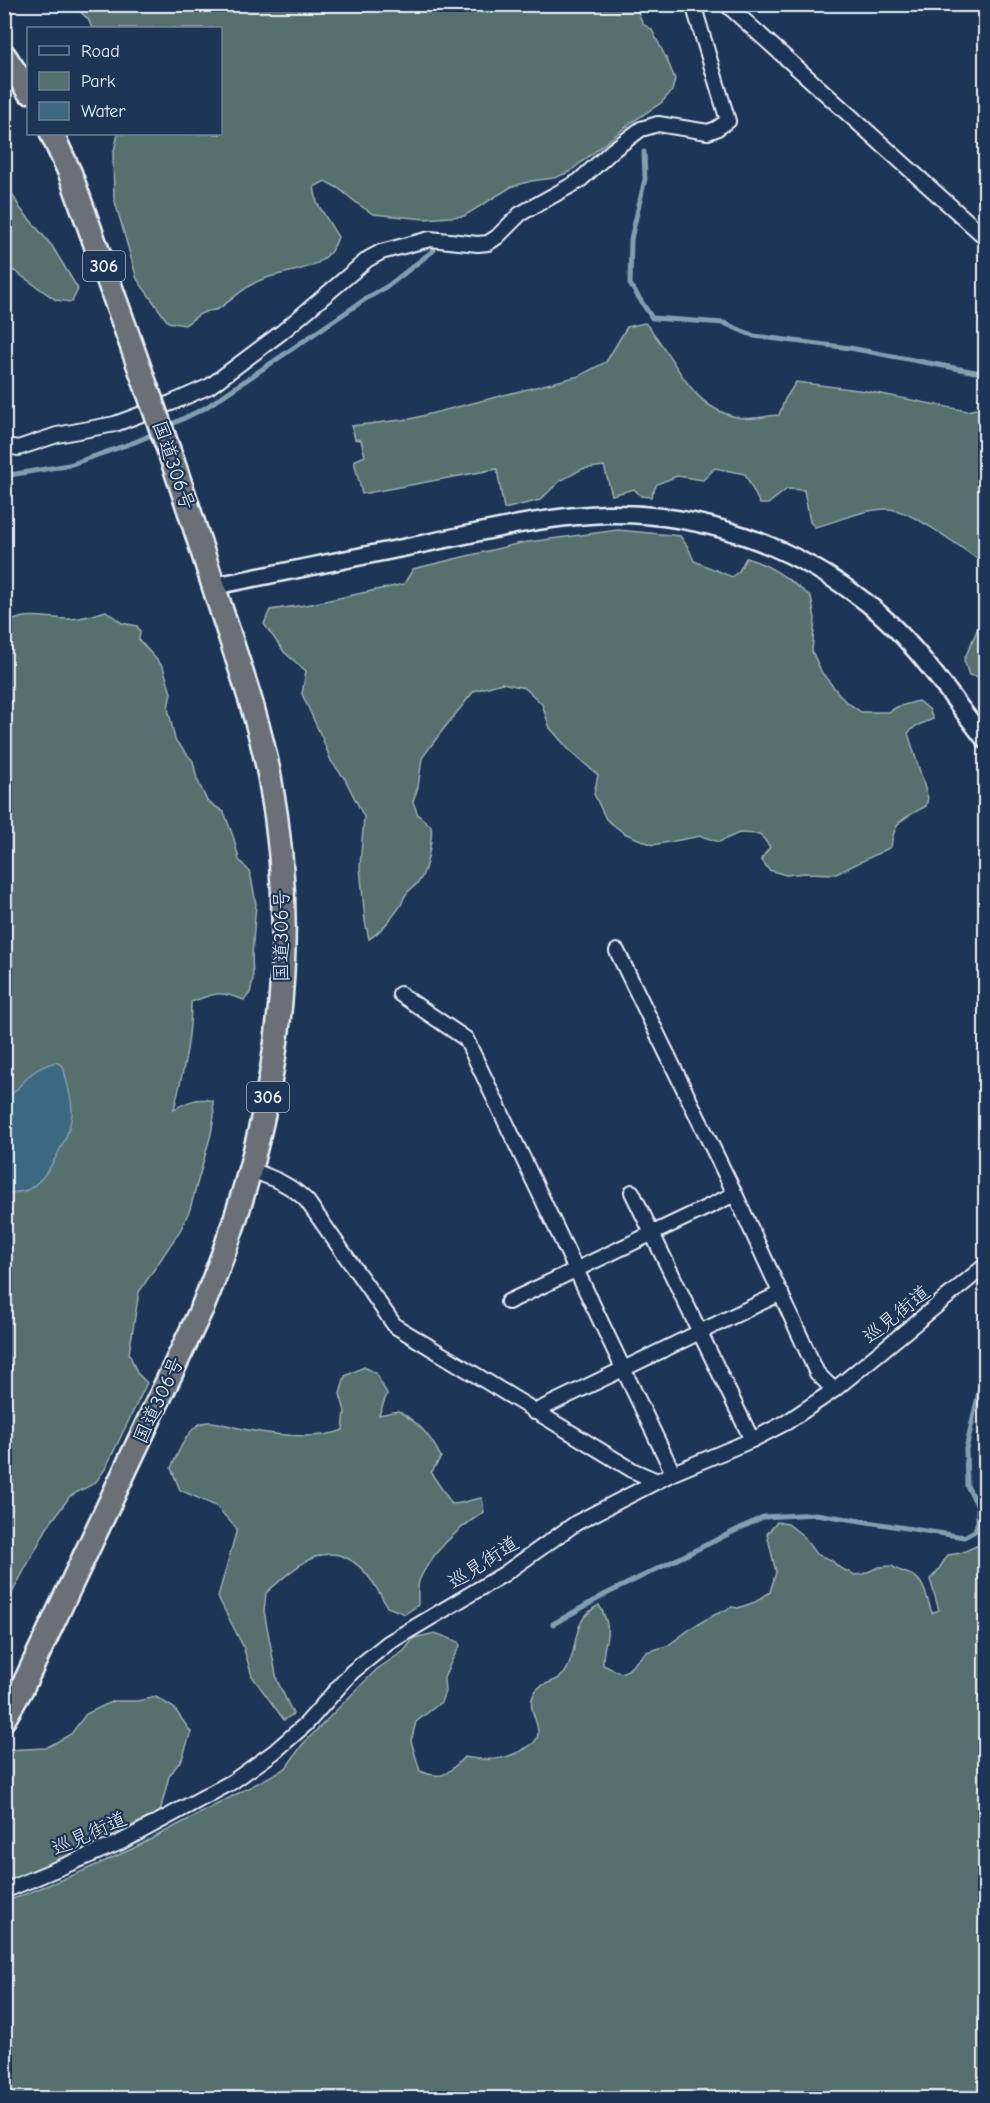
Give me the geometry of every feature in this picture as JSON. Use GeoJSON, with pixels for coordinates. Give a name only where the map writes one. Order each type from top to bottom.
{"type":"FeatureCollection","features":[{"type":"Feature","properties":{"kind":"highway"},"geometry":{"type":"LineString","coordinates":[[4,55],[27,90]]}},
{"type":"Feature","properties":{"kind":"highway","name":"国道306号"},"geometry":{"type":"LineString","coordinates":[[4,1719],[22,1688],[203,1306],[236,1220],[264,1120],[282,993],[281,874],[270,781],[260,730],[180,479],[70,173],[52,135]]}},
{"type":"Feature","properties":{"kind":"street"},"geometry":{"type":"LineString","coordinates":[[4,444],[12,448],[23,447],[57,435],[116,424],[210,386],[282,332],[368,259],[392,248],[430,239],[488,243],[520,214],[579,181],[613,150],[650,125],[668,125],[698,132],[716,129],[728,121],[693,4]]}},
{"type":"Feature","properties":{"kind":"street"},"geometry":{"type":"LineString","coordinates":[[726,4],[986,237]]}},
{"type":"Feature","properties":{"kind":"street"},"geometry":{"type":"LineString","coordinates":[[213,586],[512,526],[567,518],[606,514],[656,516],[701,524],[743,534],[783,551],[818,569],[869,604],[912,647],[986,741]]}},
{"type":"Feature","properties":{"kind":"street"},"geometry":{"type":"LineString","coordinates":[[617,951],[735,1194],[817,1373],[834,1390]]}},
{"type":"Feature","properties":{"kind":"street"},"geometry":{"type":"LineString","coordinates":[[400,994],[466,1039],[674,1473]]}},
{"type":"Feature","properties":{"kind":"street"},"geometry":{"type":"LineString","coordinates":[[251,1170],[285,1183],[307,1201],[395,1326],[534,1412],[634,1471],[657,1481]]}},
{"type":"Feature","properties":{"kind":"street"},"geometry":{"type":"LineString","coordinates":[[632,1192],[752,1440]]}},
{"type":"Feature","properties":{"kind":"street"},"geometry":{"type":"LineString","coordinates":[[508,1302],[735,1194]]}},
{"type":"Feature","properties":{"kind":"street","name":"巡見街道"},"geometry":{"type":"LineString","coordinates":[[4,1891],[119,1844],[232,1782],[274,1752],[306,1724],[352,1672],[371,1655],[504,1574],[576,1523],[657,1481],[752,1440],[787,1422],[834,1390],[986,1265]]}},
{"type":"Feature","properties":{"kind":"street"},"geometry":{"type":"LineString","coordinates":[[534,1412],[781,1293]]}},
{"type":"Feature","properties":{"kind":"green space"},"geometry":{"type":"Polygon","coordinates":[[[73,5],[635,5],[643,24],[652,30],[675,79],[672,91],[661,103],[632,122],[569,172],[554,178],[511,187],[464,216],[425,219],[373,214],[325,181],[314,187],[317,203],[338,237],[333,249],[326,257],[307,268],[272,276],[255,283],[218,309],[202,313],[185,325],[168,322],[137,279],[114,198],[113,155],[118,135],[222,135],[222,27],[92,27],[88,19],[73,5]]]}},
{"type":"Feature","properties":{"kind":"green space"},"geometry":{"type":"Polygon","coordinates":[[[4,179],[20,208],[52,246],[78,289],[72,302],[56,300],[5,267],[4,179]]]}},
{"type":"Feature","properties":{"kind":"green space"},"geometry":{"type":"Polygon","coordinates":[[[645,323],[696,394],[709,405],[724,413],[742,418],[779,415],[785,399],[796,382],[866,391],[967,411],[985,407],[985,564],[937,531],[898,511],[888,509],[869,511],[815,527],[810,522],[804,490],[787,489],[768,504],[760,504],[745,474],[715,468],[703,480],[677,476],[657,484],[651,497],[641,496],[634,489],[612,495],[604,466],[582,469],[560,481],[540,500],[504,509],[497,469],[362,494],[354,461],[365,456],[361,440],[355,439],[352,426],[410,419],[579,376],[606,362],[627,327],[645,323]]]}},
{"type":"Feature","properties":{"kind":"green space"},"geometry":{"type":"Polygon","coordinates":[[[618,530],[680,536],[694,561],[732,577],[739,571],[746,558],[755,561],[781,574],[811,597],[815,619],[812,651],[822,673],[844,700],[861,712],[889,712],[897,707],[918,701],[929,709],[933,719],[916,726],[908,733],[928,798],[926,806],[902,820],[895,830],[891,847],[836,874],[786,875],[769,870],[761,859],[770,847],[760,834],[739,833],[719,842],[701,836],[653,845],[624,833],[606,819],[594,794],[598,775],[571,752],[550,728],[542,704],[525,688],[502,683],[474,691],[422,758],[418,787],[413,802],[418,815],[431,826],[425,869],[420,880],[406,894],[390,919],[369,939],[360,866],[364,817],[345,779],[331,761],[302,694],[306,671],[285,653],[264,624],[270,610],[311,604],[404,584],[413,569],[521,543],[618,530]]]}},
{"type":"Feature","properties":{"kind":"green space"},"geometry":{"type":"Polygon","coordinates":[[[106,611],[122,623],[137,626],[140,631],[139,640],[163,667],[171,693],[168,708],[175,740],[193,761],[197,779],[207,801],[224,812],[239,860],[250,872],[256,904],[252,954],[253,980],[250,993],[244,1000],[217,994],[191,1002],[188,1043],[174,1109],[192,1101],[213,1101],[214,1116],[190,1209],[181,1229],[139,1292],[129,1353],[137,1373],[147,1383],[105,1469],[95,1483],[70,1496],[47,1528],[5,1606],[5,626],[19,618],[36,616],[74,619],[106,611]]]}},
{"type":"Feature","properties":{"kind":"green space"},"geometry":{"type":"Polygon","coordinates":[[[985,612],[986,678],[969,675],[964,660],[985,612]]]}},
{"type":"Feature","properties":{"kind":"green space"},"geometry":{"type":"Polygon","coordinates":[[[364,1367],[376,1373],[387,1394],[379,1415],[398,1411],[418,1425],[433,1442],[441,1457],[431,1473],[452,1504],[482,1498],[484,1512],[455,1533],[430,1561],[419,1581],[418,1605],[405,1614],[387,1607],[375,1586],[360,1567],[340,1555],[328,1554],[308,1560],[266,1593],[264,1611],[277,1680],[293,1714],[284,1720],[252,1676],[243,1646],[218,1597],[237,1529],[216,1506],[180,1490],[171,1468],[186,1439],[198,1425],[203,1423],[214,1422],[254,1431],[307,1436],[343,1430],[345,1411],[340,1394],[345,1376],[364,1367]]]}},
{"type":"Feature","properties":{"kind":"green space"},"geometry":{"type":"Polygon","coordinates":[[[777,1522],[788,1524],[802,1535],[816,1554],[831,1560],[840,1568],[855,1575],[879,1567],[892,1566],[912,1575],[921,1584],[932,1613],[939,1610],[930,1579],[948,1555],[961,1553],[985,1542],[985,2098],[5,2098],[5,1902],[132,1849],[286,1768],[302,1745],[377,1669],[404,1651],[414,1638],[435,1633],[459,1642],[460,1646],[444,1678],[445,1692],[441,1702],[416,1722],[411,1741],[420,1771],[440,1775],[450,1771],[464,1757],[496,1759],[518,1752],[538,1737],[532,1709],[536,1690],[563,1675],[571,1660],[580,1626],[590,1611],[599,1605],[607,1623],[603,1665],[621,1673],[628,1670],[646,1652],[667,1646],[712,1616],[732,1607],[738,1608],[755,1602],[770,1592],[776,1572],[767,1534],[777,1522]]]}},
{"type":"Feature","properties":{"kind":"green space"},"geometry":{"type":"Polygon","coordinates":[[[156,1697],[174,1708],[191,1732],[182,1759],[169,1776],[160,1812],[53,1864],[5,1882],[5,1750],[46,1748],[71,1734],[86,1714],[113,1701],[137,1701],[156,1697]]]}},
{"type":"Feature","properties":{"kind":"water"},"geometry":{"type":"Polygon","coordinates":[[[56,1062],[63,1066],[71,1100],[72,1111],[68,1131],[50,1167],[35,1185],[25,1191],[5,1193],[5,1101],[33,1073],[56,1062]]]}},
{"type":"Feature","properties":{"kind":"waterway"},"geometry":{"type":"LineString","coordinates":[[644,152],[645,179],[631,239],[630,284],[652,318],[724,323],[754,336],[850,348],[986,374]]}},
{"type":"Feature","properties":{"kind":"waterway"},"geometry":{"type":"LineString","coordinates":[[166,427],[205,408],[388,286],[434,250]]}},
{"type":"Feature","properties":{"kind":"waterway"},"geometry":{"type":"LineString","coordinates":[[4,476],[69,465],[158,432]]}},
{"type":"Feature","properties":{"kind":"waterway"},"geometry":{"type":"LineString","coordinates":[[553,1624],[606,1594],[763,1517],[816,1514],[964,1537],[975,1531],[978,1506],[967,1486],[966,1449],[986,1361]]}}]}
